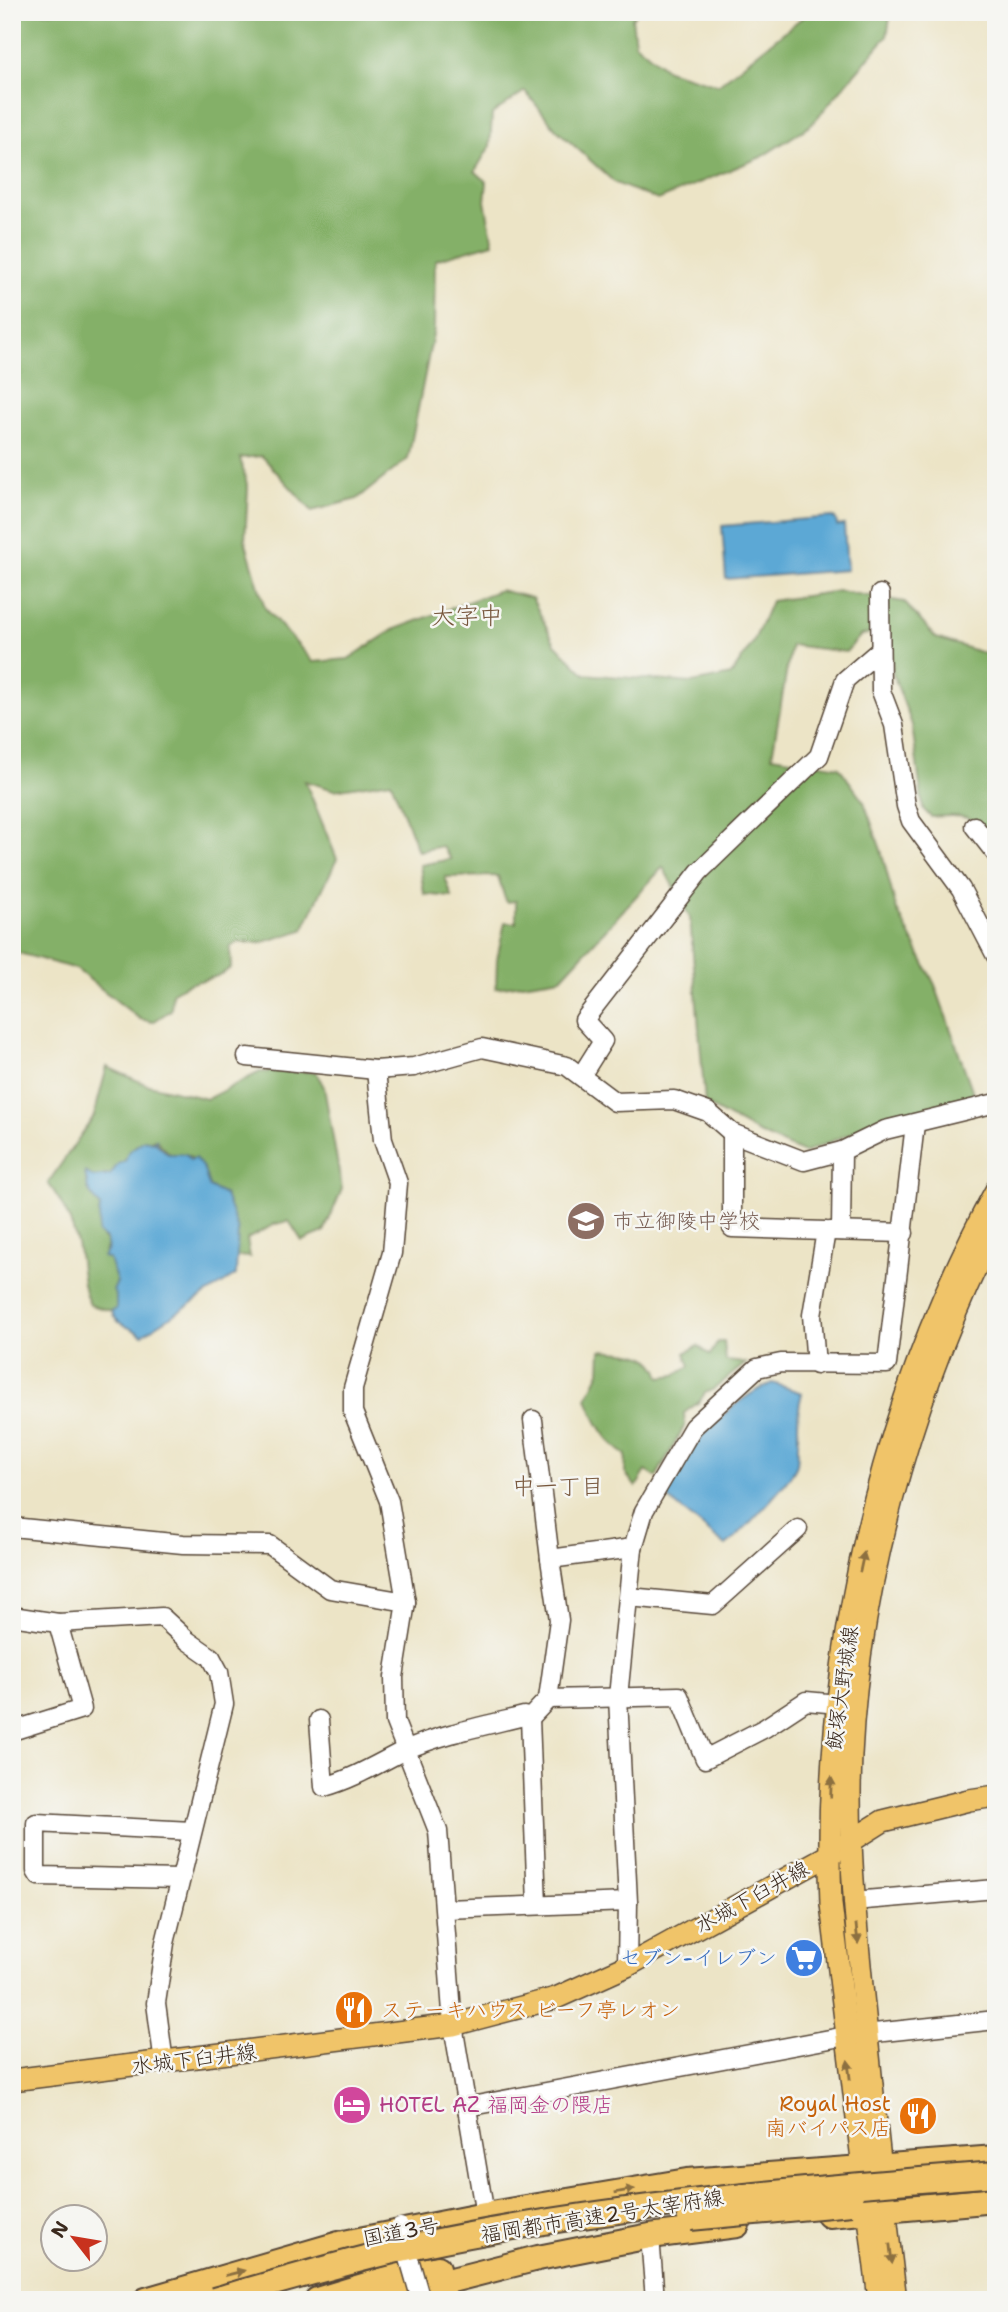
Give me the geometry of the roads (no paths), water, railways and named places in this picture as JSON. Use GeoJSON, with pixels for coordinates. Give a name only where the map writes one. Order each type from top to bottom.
{"type":"FeatureCollection","features":[{"type":"Feature","properties":{"kind":"highway","name":"国道3号"},"geometry":{"type":"LineString","coordinates":[[146,2300],[339,2244],[485,2215],[687,2181],[996,2158]]}},
{"type":"Feature","properties":{"kind":"highway","name":"福岡都市高速2号太宰府線"},"geometry":{"type":"LineString","coordinates":[[214,2300],[417,2245],[574,2218],[738,2195],[996,2174]]}},
{"type":"Feature","properties":{"kind":"highway","name":"福岡都市高速2号太宰府線"},"geometry":{"type":"LineString","coordinates":[[276,2300],[419,2260],[602,2230],[740,2212],[996,2191]]}},
{"type":"Feature","properties":{"kind":"highway"},"geometry":{"type":"LineString","coordinates":[[373,2300],[432,2294],[538,2258],[650,2235],[876,2210],[996,2200]]}},
{"type":"Feature","properties":{"kind":"highway"},"geometry":{"type":"LineString","coordinates":[[317,2300],[403,2274],[481,2260],[538,2258]]}},
{"type":"Feature","properties":{"kind":"main road","name":"飯塚大野城線"},"geometry":{"type":"LineString","coordinates":[[876,2210],[871,2168],[846,2036],[831,1904],[829,1855],[838,1704],[857,1584],[872,1517],[900,1417],[958,1268],[996,1190]]}},
{"type":"Feature","properties":{"kind":"main road","name":"飯塚大野城線"},"geometry":{"type":"LineString","coordinates":[[871,2168],[867,2034],[853,1901],[851,1841],[854,1717],[869,1614],[887,1521],[910,1437],[937,1355],[971,1274],[996,1226]]}},
{"type":"Feature","properties":{"kind":"main road","name":"水城下臼井線"},"geometry":{"type":"LineString","coordinates":[[12,2080],[453,2025],[556,1998],[627,1966],[829,1855],[883,1821],[996,1796]]}},
{"type":"Feature","properties":{"kind":"main road"},"geometry":{"type":"LineString","coordinates":[[876,2210],[879,2300]]}},
{"type":"Feature","properties":{"kind":"main road"},"geometry":{"type":"LineString","coordinates":[[876,2210],[897,2300]]}},
{"type":"Feature","properties":{"kind":"street"},"geometry":{"type":"LineString","coordinates":[[880,594],[881,691],[894,725],[906,806],[911,821],[961,889],[996,956]]}},
{"type":"Feature","properties":{"kind":"street"},"geometry":{"type":"LineString","coordinates":[[581,1076],[603,1041],[584,1020],[699,872],[819,756],[845,680],[880,650]]}},
{"type":"Feature","properties":{"kind":"street"},"geometry":{"type":"LineString","coordinates":[[974,826],[996,854]]}},
{"type":"Feature","properties":{"kind":"street"},"geometry":{"type":"LineString","coordinates":[[247,1057],[376,1070],[414,1067],[482,1048],[567,1066],[615,1102],[674,1100],[708,1112],[732,1133],[803,1161],[842,1151],[886,1130],[996,1104]]}},
{"type":"Feature","properties":{"kind":"street"},"geometry":{"type":"LineString","coordinates":[[376,1070],[383,1140],[398,1183],[392,1253],[353,1388],[353,1412],[389,1501],[406,1602],[394,1677],[395,1722],[404,1751],[438,1831],[453,2025],[485,2215]]}},
{"type":"Feature","properties":{"kind":"street"},"geometry":{"type":"LineString","coordinates":[[627,1966],[628,1902],[618,1697],[633,1548],[644,1511],[693,1427],[757,1368],[781,1363],[887,1364],[915,1124]]}},
{"type":"Feature","properties":{"kind":"street"},"geometry":{"type":"LineString","coordinates":[[732,1133],[732,1228],[904,1233]]}},
{"type":"Feature","properties":{"kind":"street"},"geometry":{"type":"LineString","coordinates":[[816,1365],[812,1315],[833,1231],[842,1151]]}},
{"type":"Feature","properties":{"kind":"street"},"geometry":{"type":"LineString","coordinates":[[533,1420],[559,1620],[548,1699],[530,1718],[537,1906]]}},
{"type":"Feature","properties":{"kind":"street"},"geometry":{"type":"LineString","coordinates":[[12,1527],[171,1543],[270,1545],[330,1589],[406,1602]]}},
{"type":"Feature","properties":{"kind":"street"},"geometry":{"type":"LineString","coordinates":[[628,1597],[713,1605],[798,1528]]}},
{"type":"Feature","properties":{"kind":"street"},"geometry":{"type":"LineString","coordinates":[[550,1559],[633,1548]]}},
{"type":"Feature","properties":{"kind":"street"},"geometry":{"type":"LineString","coordinates":[[12,1615],[58,1623],[162,1616],[188,1641],[211,1657],[219,1672],[223,1704],[165,1943],[156,2003],[164,2063]]}},
{"type":"Feature","properties":{"kind":"street"},"geometry":{"type":"LineString","coordinates":[[12,1731],[82,1709],[58,1623]]}},
{"type":"Feature","properties":{"kind":"street"},"geometry":{"type":"LineString","coordinates":[[548,1699],[679,1696],[705,1759],[765,1728],[806,1701],[838,1704]]}},
{"type":"Feature","properties":{"kind":"street"},"geometry":{"type":"LineString","coordinates":[[319,1720],[324,1787],[347,1781],[404,1751],[445,1735],[524,1716],[530,1718]]}},
{"type":"Feature","properties":{"kind":"street"},"geometry":{"type":"LineString","coordinates":[[180,1879],[39,1875],[36,1823],[192,1831]]}},
{"type":"Feature","properties":{"kind":"street"},"geometry":{"type":"LineString","coordinates":[[853,1901],[996,1889]]}},
{"type":"Feature","properties":{"kind":"street"},"geometry":{"type":"LineString","coordinates":[[445,1909],[628,1902]]}},
{"type":"Feature","properties":{"kind":"street"},"geometry":{"type":"LineString","coordinates":[[466,2107],[846,2036],[996,2020]]}},
{"type":"Feature","properties":{"kind":"street"},"geometry":{"type":"LineString","coordinates":[[400,2228],[432,2294]]}},
{"type":"Feature","properties":{"kind":"street"},"geometry":{"type":"LineString","coordinates":[[650,2235],[655,2300]]}},
{"type":"Feature","properties":{"kind":"water"},"geometry":{"type":"Polygon","coordinates":[[[831,517],[836,519],[837,526],[844,525],[847,570],[726,579],[722,526],[831,517]]]}},
{"type":"Feature","properties":{"kind":"water"},"geometry":{"type":"Polygon","coordinates":[[[157,1138],[155,1142],[168,1154],[186,1154],[190,1160],[195,1158],[204,1169],[209,1187],[225,1195],[238,1230],[236,1275],[142,1335],[121,1323],[111,1311],[116,1309],[116,1295],[113,1291],[117,1282],[109,1259],[103,1257],[108,1249],[106,1239],[98,1233],[100,1206],[88,1190],[85,1172],[93,1177],[110,1175],[118,1164],[125,1161],[128,1152],[144,1140],[153,1142],[157,1138]]]}},
{"type":"Feature","properties":{"kind":"water"},"geometry":{"type":"Polygon","coordinates":[[[773,1383],[802,1393],[797,1464],[777,1493],[726,1546],[665,1496],[681,1463],[708,1429],[741,1401],[773,1383]]]}},
{"type":"Feature","properties":{"kind":"place","name":"市立御陵中学校"},"geometry":{"type":"Point","coordinates":[586,1221]}},
{"type":"Feature","properties":{"kind":"place","name":"セブン-イレブン"},"geometry":{"type":"Point","coordinates":[804,1958]}},
{"type":"Feature","properties":{"kind":"place","name":"ステーキハウス ビーフ亭レオン"},"geometry":{"type":"Point","coordinates":[354,2010]}},
{"type":"Feature","properties":{"kind":"place","name":"HOTEL AZ 福岡金の隈店"},"geometry":{"type":"Point","coordinates":[352,2105]}},
{"type":"Feature","properties":{"kind":"place","name":"Royal Host 南バイパス店"},"geometry":{"type":"Point","coordinates":[918,2116]}},
{"type":"Feature","properties":{"kind":"district","name":"大字中"},"geometry":{"type":"Point","coordinates":[467,616]}},
{"type":"Feature","properties":{"kind":"district","name":"中一丁目"},"geometry":{"type":"Point","coordinates":[558,1486]}}]}
